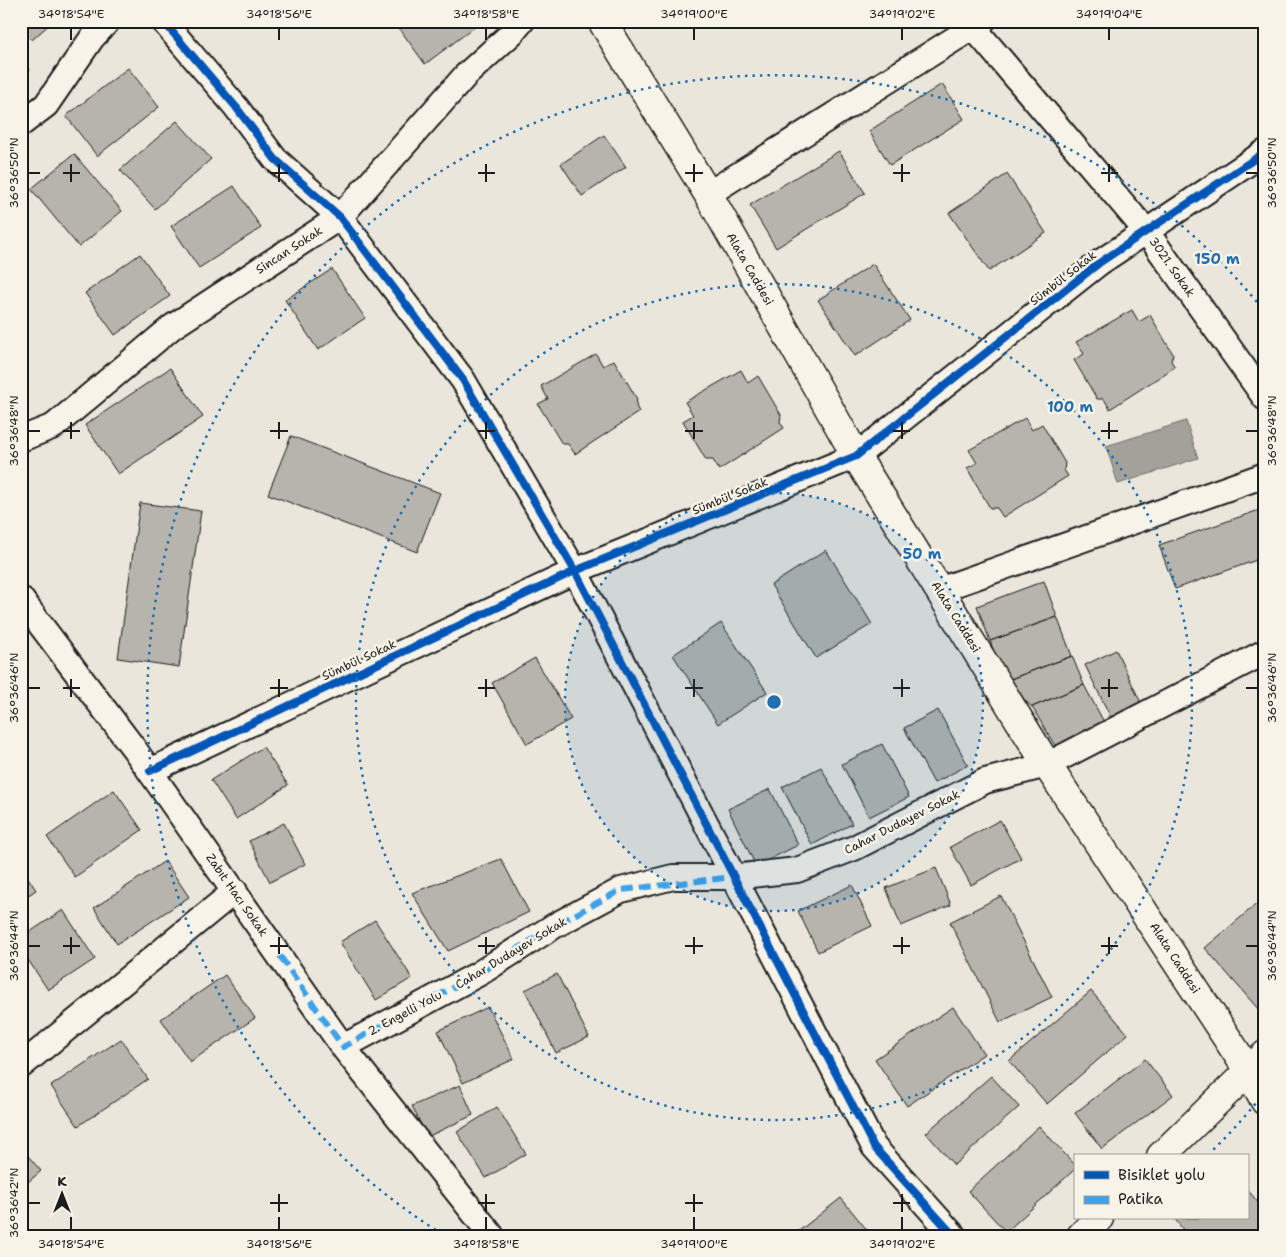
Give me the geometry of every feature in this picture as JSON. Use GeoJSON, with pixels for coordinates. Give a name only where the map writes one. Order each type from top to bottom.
{"type":"FeatureCollection","features":[{"type":"Feature","properties":{"kind":"street"},"geometry":{"type":"LineString","coordinates":[[21,124],[46,105],[92,38],[108,21]]}},
{"type":"Feature","properties":{"kind":"street"},"geometry":{"type":"LineString","coordinates":[[163,21],[236,107],[275,159],[340,217],[463,380],[575,571],[874,1147],[954,1236]]}},
{"type":"Feature","properties":{"kind":"street","name":"Sincan Sokak"},"geometry":{"type":"LineString","coordinates":[[21,439],[54,426],[172,327],[340,217],[466,75],[522,21]]}},
{"type":"Feature","properties":{"kind":"street","name":"Alata Caddesi"},"geometry":{"type":"LineString","coordinates":[[602,21],[708,194],[856,456],[1047,765],[1256,1062],[1265,1101]]}},
{"type":"Feature","properties":{"kind":"street"},"geometry":{"type":"LineString","coordinates":[[708,194],[979,25]]}},
{"type":"Feature","properties":{"kind":"street","name":"3021. Sokak"},"geometry":{"type":"LineString","coordinates":[[979,25],[1146,231],[1265,398]]}},
{"type":"Feature","properties":{"kind":"street","name":"Sümbül Sokak"},"geometry":{"type":"LineString","coordinates":[[150,771],[575,571],[856,456],[1099,263],[1265,152]]}},
{"type":"Feature","properties":{"kind":"street"},"geometry":{"type":"LineString","coordinates":[[939,590],[1265,475]]}},
{"type":"Feature","properties":{"kind":"street","name":"Zabıt Hacı Sokak"},"geometry":{"type":"LineString","coordinates":[[21,599],[150,771],[343,1047]]}},
{"type":"Feature","properties":{"kind":"street","name":"Cahar Dudayev Sokak"},"geometry":{"type":"LineString","coordinates":[[621,890],[673,877],[733,877],[797,870],[854,848],[985,781],[1047,765],[1265,652]]}},
{"type":"Feature","properties":{"kind":"street","name":"2. Engelli Yolu"},"geometry":{"type":"LineString","coordinates":[[343,1047],[480,973],[554,926],[621,890]]}},
{"type":"Feature","properties":{"kind":"street"},"geometry":{"type":"LineString","coordinates":[[21,1066],[235,892]]}},
{"type":"Feature","properties":{"kind":"street"},"geometry":{"type":"LineString","coordinates":[[343,1047],[492,1236]]}},
{"type":"Feature","properties":{"kind":"street"},"geometry":{"type":"LineString","coordinates":[[1163,1154],[1256,1062]]}},
{"type":"Feature","properties":{"kind":"street"},"geometry":{"type":"LineString","coordinates":[[1081,1236],[1096,1220]]}},
{"type":"Feature","properties":{"kind":"shaded area"},"geometry":{"type":"Polygon","coordinates":[[[1186,421],[1198,458],[1118,484],[1106,446],[1186,421]]]}},
{"type":"Feature","properties":{"kind":"building"},"geometry":{"type":"Polygon","coordinates":[[[21,21],[53,21],[32,40],[21,29],[21,21]]]}},
{"type":"Feature","properties":{"kind":"building"},"geometry":{"type":"Polygon","coordinates":[[[394,21],[483,21],[425,64],[394,21]]]}},
{"type":"Feature","properties":{"kind":"building"},"geometry":{"type":"Polygon","coordinates":[[[21,60],[30,70],[21,77],[21,60]]]}},
{"type":"Feature","properties":{"kind":"building"},"geometry":{"type":"Polygon","coordinates":[[[128,68],[159,107],[97,156],[66,116],[128,68]]]}},
{"type":"Feature","properties":{"kind":"building"},"geometry":{"type":"Polygon","coordinates":[[[942,84],[964,119],[890,165],[869,131],[942,84]]]}},
{"type":"Feature","properties":{"kind":"building"},"geometry":{"type":"Polygon","coordinates":[[[177,121],[211,159],[155,209],[120,170],[177,121]]]}},
{"type":"Feature","properties":{"kind":"building"},"geometry":{"type":"Polygon","coordinates":[[[604,135],[626,167],[582,196],[561,164],[604,135]]]}},
{"type":"Feature","properties":{"kind":"building"},"geometry":{"type":"Polygon","coordinates":[[[839,151],[865,193],[776,248],[750,205],[839,151]]]}},
{"type":"Feature","properties":{"kind":"building"},"geometry":{"type":"Polygon","coordinates":[[[74,154],[122,211],[79,247],[31,189],[74,154]]]}},
{"type":"Feature","properties":{"kind":"building"},"geometry":{"type":"Polygon","coordinates":[[[1007,174],[1046,233],[989,271],[949,213],[1007,174]]]}},
{"type":"Feature","properties":{"kind":"building"},"geometry":{"type":"Polygon","coordinates":[[[234,186],[261,228],[199,268],[171,226],[234,186]]]}},
{"type":"Feature","properties":{"kind":"building"},"geometry":{"type":"Polygon","coordinates":[[[140,254],[170,296],[115,335],[85,293],[140,254]]]}},
{"type":"Feature","properties":{"kind":"building"},"geometry":{"type":"Polygon","coordinates":[[[873,264],[910,320],[855,356],[818,300],[873,264]]]}},
{"type":"Feature","properties":{"kind":"building"},"geometry":{"type":"Polygon","coordinates":[[[332,269],[365,318],[318,350],[285,300],[332,269]]]}},
{"type":"Feature","properties":{"kind":"building"},"geometry":{"type":"Polygon","coordinates":[[[1132,310],[1139,322],[1150,315],[1173,354],[1171,361],[1175,367],[1110,409],[1104,399],[1097,399],[1074,360],[1084,354],[1076,342],[1132,310]]]}},
{"type":"Feature","properties":{"kind":"building"},"geometry":{"type":"Polygon","coordinates":[[[596,354],[603,366],[614,360],[637,399],[636,406],[639,412],[575,454],[568,444],[562,444],[538,404],[548,399],[541,386],[596,354]]]}},
{"type":"Feature","properties":{"kind":"building"},"geometry":{"type":"Polygon","coordinates":[[[170,368],[203,417],[118,474],[85,425],[170,368]]]}},
{"type":"Feature","properties":{"kind":"building"},"geometry":{"type":"Polygon","coordinates":[[[741,370],[748,383],[758,376],[781,415],[780,422],[784,428],[719,470],[713,460],[706,460],[683,421],[693,415],[685,402],[741,370]]]}},
{"type":"Feature","properties":{"kind":"building"},"geometry":{"type":"Polygon","coordinates":[[[1025,418],[1032,430],[1042,424],[1065,463],[1064,470],[1068,476],[1003,517],[997,508],[990,508],[967,468],[977,463],[969,450],[1025,418]]]}},
{"type":"Feature","properties":{"kind":"building"},"geometry":{"type":"Polygon","coordinates":[[[291,436],[440,493],[417,552],[268,494],[291,436]]]}},
{"type":"Feature","properties":{"kind":"building"},"geometry":{"type":"Polygon","coordinates":[[[140,503],[201,511],[179,667],[118,658],[140,503]]]}},
{"type":"Feature","properties":{"kind":"building"},"geometry":{"type":"Polygon","coordinates":[[[1265,508],[1265,557],[1175,589],[1159,545],[1265,508]]]}},
{"type":"Feature","properties":{"kind":"building"},"geometry":{"type":"Polygon","coordinates":[[[826,550],[872,624],[816,658],[771,585],[826,550]]]}},
{"type":"Feature","properties":{"kind":"building"},"geometry":{"type":"Polygon","coordinates":[[[1044,581],[1057,617],[990,641],[977,606],[1044,581]]]}},
{"type":"Feature","properties":{"kind":"building"},"geometry":{"type":"Polygon","coordinates":[[[1057,617],[1072,656],[1005,681],[990,641],[1057,617]]]}},
{"type":"Feature","properties":{"kind":"building"},"geometry":{"type":"Polygon","coordinates":[[[721,623],[767,692],[718,724],[673,655],[721,623]]]}},
{"type":"Feature","properties":{"kind":"building"},"geometry":{"type":"Polygon","coordinates":[[[1116,650],[1141,703],[1111,718],[1085,665],[1116,650]]]}},
{"type":"Feature","properties":{"kind":"building"},"geometry":{"type":"Polygon","coordinates":[[[1072,656],[1084,685],[1032,707],[1005,681],[1072,656]]]}},
{"type":"Feature","properties":{"kind":"building"},"geometry":{"type":"Polygon","coordinates":[[[535,658],[571,719],[527,744],[492,683],[535,658]]]}},
{"type":"Feature","properties":{"kind":"building"},"geometry":{"type":"Polygon","coordinates":[[[1084,685],[1105,724],[1057,749],[1032,707],[1084,685]]]}},
{"type":"Feature","properties":{"kind":"building"},"geometry":{"type":"Polygon","coordinates":[[[938,710],[968,765],[934,783],[904,728],[938,710]]]}},
{"type":"Feature","properties":{"kind":"building"},"geometry":{"type":"Polygon","coordinates":[[[882,744],[909,797],[869,817],[842,764],[882,744]]]}},
{"type":"Feature","properties":{"kind":"building"},"geometry":{"type":"Polygon","coordinates":[[[263,747],[288,785],[236,819],[211,780],[263,747]]]}},
{"type":"Feature","properties":{"kind":"building"},"geometry":{"type":"Polygon","coordinates":[[[821,767],[852,824],[812,845],[782,787],[821,767]]]}},
{"type":"Feature","properties":{"kind":"building"},"geometry":{"type":"Polygon","coordinates":[[[770,789],[798,845],[756,866],[728,809],[770,789]]]}},
{"type":"Feature","properties":{"kind":"building"},"geometry":{"type":"Polygon","coordinates":[[[114,790],[142,830],[75,877],[47,837],[114,790]]]}},
{"type":"Feature","properties":{"kind":"building"},"geometry":{"type":"Polygon","coordinates":[[[1000,820],[1021,858],[971,885],[950,847],[1000,820]]]}},
{"type":"Feature","properties":{"kind":"building"},"geometry":{"type":"Polygon","coordinates":[[[284,823],[305,864],[270,882],[249,841],[284,823]]]}},
{"type":"Feature","properties":{"kind":"building"},"geometry":{"type":"Polygon","coordinates":[[[501,859],[529,912],[448,951],[412,893],[501,859]]]}},
{"type":"Feature","properties":{"kind":"building"},"geometry":{"type":"Polygon","coordinates":[[[165,861],[189,897],[117,944],[94,908],[165,861]]]}},
{"type":"Feature","properties":{"kind":"building"},"geometry":{"type":"Polygon","coordinates":[[[21,867],[36,890],[21,900],[21,867]]]}},
{"type":"Feature","properties":{"kind":"building"},"geometry":{"type":"Polygon","coordinates":[[[936,868],[951,905],[901,926],[886,888],[936,868]]]}},
{"type":"Feature","properties":{"kind":"building"},"geometry":{"type":"Polygon","coordinates":[[[852,885],[872,926],[818,952],[798,911],[852,885]]]}},
{"type":"Feature","properties":{"kind":"building"},"geometry":{"type":"Polygon","coordinates":[[[1001,896],[1052,997],[1000,1022],[950,922],[1001,896]]]}},
{"type":"Feature","properties":{"kind":"building"},"geometry":{"type":"Polygon","coordinates":[[[1261,900],[1265,904],[1265,1005],[1259,1010],[1205,948],[1261,900]]]}},
{"type":"Feature","properties":{"kind":"building"},"geometry":{"type":"Polygon","coordinates":[[[63,910],[95,959],[48,990],[21,949],[21,938],[63,910]]]}},
{"type":"Feature","properties":{"kind":"building"},"geometry":{"type":"Polygon","coordinates":[[[375,920],[412,978],[376,1000],[340,942],[375,920]]]}},
{"type":"Feature","properties":{"kind":"building"},"geometry":{"type":"Polygon","coordinates":[[[557,974],[589,1037],[556,1053],[525,990],[557,974]]]}},
{"type":"Feature","properties":{"kind":"building"},"geometry":{"type":"Polygon","coordinates":[[[225,975],[255,1018],[190,1062],[161,1019],[225,975]]]}},
{"type":"Feature","properties":{"kind":"building"},"geometry":{"type":"Polygon","coordinates":[[[1091,991],[1128,1034],[1047,1104],[1009,1061],[1091,991]]]}},
{"type":"Feature","properties":{"kind":"building"},"geometry":{"type":"Polygon","coordinates":[[[488,1007],[514,1059],[463,1083],[438,1031],[488,1007]]]}},
{"type":"Feature","properties":{"kind":"building"},"geometry":{"type":"Polygon","coordinates":[[[953,1007],[984,1054],[907,1106],[875,1059],[953,1007]]]}},
{"type":"Feature","properties":{"kind":"building"},"geometry":{"type":"Polygon","coordinates":[[[121,1039],[148,1079],[78,1126],[51,1086],[121,1039]]]}},
{"type":"Feature","properties":{"kind":"building"},"geometry":{"type":"Polygon","coordinates":[[[1145,1059],[1173,1095],[1102,1149],[1075,1113],[1145,1059]]]}},
{"type":"Feature","properties":{"kind":"building"},"geometry":{"type":"Polygon","coordinates":[[[991,1076],[1019,1107],[954,1165],[926,1133],[991,1076]]]}},
{"type":"Feature","properties":{"kind":"building"},"geometry":{"type":"Polygon","coordinates":[[[460,1085],[473,1115],[427,1137],[412,1106],[460,1085]]]}},
{"type":"Feature","properties":{"kind":"building"},"geometry":{"type":"Polygon","coordinates":[[[497,1107],[526,1154],[486,1178],[457,1132],[497,1107]]]}},
{"type":"Feature","properties":{"kind":"building"},"geometry":{"type":"Polygon","coordinates":[[[1039,1126],[1074,1164],[1074,1170],[1006,1232],[968,1191],[1039,1126]]]}},
{"type":"Feature","properties":{"kind":"building"},"geometry":{"type":"Polygon","coordinates":[[[21,1148],[41,1171],[21,1188],[21,1148]]]}},
{"type":"Feature","properties":{"kind":"building"},"geometry":{"type":"Polygon","coordinates":[[[1248,1190],[1265,1211],[1265,1231],[1258,1236],[1188,1236],[1176,1220],[1248,1220],[1248,1190]]]}},
{"type":"Feature","properties":{"kind":"building"},"geometry":{"type":"Polygon","coordinates":[[[841,1198],[872,1236],[797,1236],[795,1234],[841,1198]]]}},
{"type":"Feature","properties":{"kind":"marked path"},"geometry":{"type":"LineString","coordinates":[[280,956],[343,1047],[480,973],[554,926],[621,890],[733,877]]}},
{"type":"Feature","properties":{"kind":"cycle path"},"geometry":{"type":"LineString","coordinates":[[163,21],[236,107],[275,159],[340,217],[463,380],[575,571],[874,1147],[954,1236]]}},
{"type":"Feature","properties":{"kind":"cycle path"},"geometry":{"type":"LineString","coordinates":[[150,771],[575,571],[856,456],[1099,263],[1265,152]]}}]}
